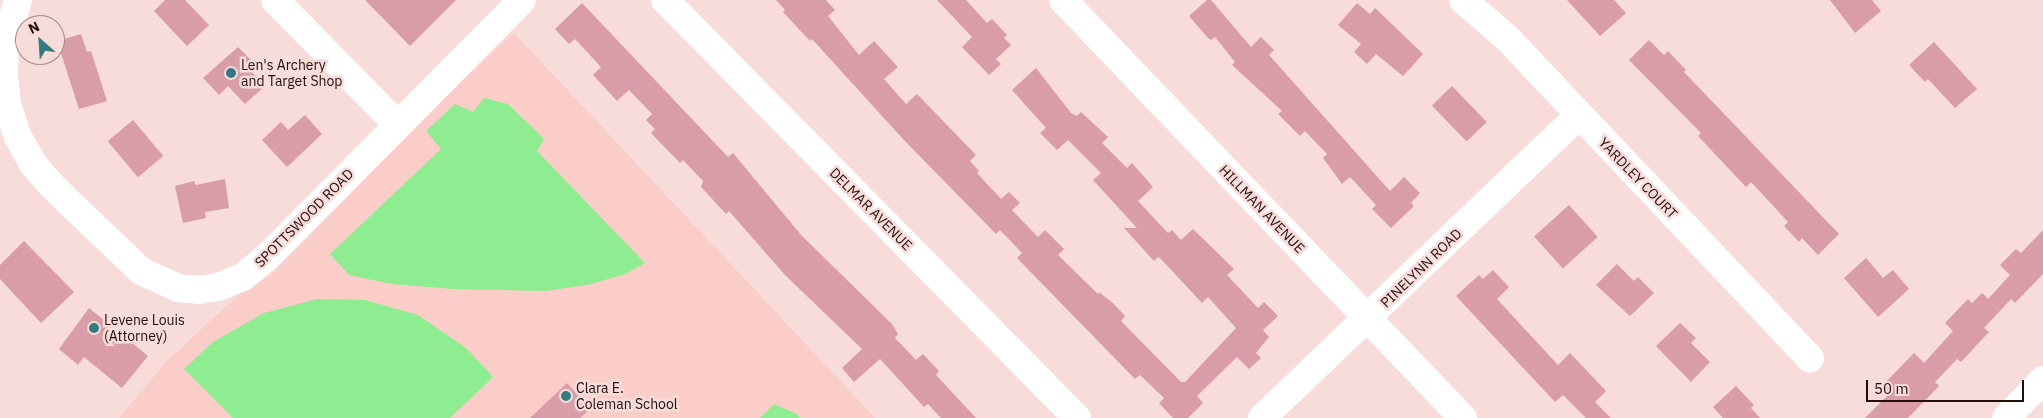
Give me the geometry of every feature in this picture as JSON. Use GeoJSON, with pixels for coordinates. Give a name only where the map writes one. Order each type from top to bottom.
{"type":"FeatureCollection","features":[{"type":"Feature","properties":{"kind":"street","name":"SPOTTSWOOD ROAD"},"geometry":{"type":"LineString","coordinates":[[18,0],[5,42],[4,75],[8,104],[18,135],[33,164],[52,186],[141,271],[165,284],[199,290],[218,287],[243,277],[522,0]]}},
{"type":"Feature","properties":{"kind":"street"},"geometry":{"type":"LineString","coordinates":[[275,0],[397,124]]}},
{"type":"Feature","properties":{"kind":"street","name":"DELMAR AVENUE"},"geometry":{"type":"LineString","coordinates":[[665,0],[1077,418]]}},
{"type":"Feature","properties":{"kind":"street","name":"HILLMAN AVENUE"},"geometry":{"type":"LineString","coordinates":[[1062,0],[1462,418]]}},
{"type":"Feature","properties":{"kind":"street","name":"YARDLEY COURT"},"geometry":{"type":"LineString","coordinates":[[1463,0],[1507,38],[1578,116],[1810,358]]}},
{"type":"Feature","properties":{"kind":"street","name":"PINELYNN ROAD"},"geometry":{"type":"LineString","coordinates":[[1262,418],[1368,320],[1578,116]]}},
{"type":"Feature","properties":{"kind":"street"},"geometry":{"type":"LineString","coordinates":[[2006,418],[2043,380]]}},
{"type":"Feature","properties":{"kind":"shaded area"},"geometry":{"type":"Polygon","coordinates":[[[514,33],[875,418],[119,418],[166,362],[238,295],[271,275],[464,79],[514,33]]]}},
{"type":"Feature","properties":{"kind":"green space"},"geometry":{"type":"Polygon","coordinates":[[[484,98],[508,104],[544,139],[537,151],[645,263],[625,274],[587,285],[545,291],[453,289],[392,284],[349,275],[330,254],[441,149],[426,131],[455,104],[473,112],[484,98]]]}},
{"type":"Feature","properties":{"kind":"green space"},"geometry":{"type":"Polygon","coordinates":[[[318,299],[365,300],[418,315],[466,348],[493,377],[450,418],[233,418],[184,369],[213,342],[264,313],[318,299]]]}},
{"type":"Feature","properties":{"kind":"green space"},"geometry":{"type":"Polygon","coordinates":[[[774,404],[797,414],[800,418],[760,418],[774,404]]]}},
{"type":"Feature","properties":{"kind":"building"},"geometry":{"type":"Polygon","coordinates":[[[165,0],[185,0],[209,25],[187,46],[154,11],[165,0]]]}},
{"type":"Feature","properties":{"kind":"building"},"geometry":{"type":"Polygon","coordinates":[[[365,0],[456,0],[410,46],[365,0]]]}},
{"type":"Feature","properties":{"kind":"building"},"geometry":{"type":"Polygon","coordinates":[[[776,0],[826,0],[835,10],[828,16],[859,55],[874,41],[898,67],[884,79],[906,104],[917,94],[976,155],[970,161],[979,171],[977,173],[1001,199],[1009,192],[1020,203],[1012,210],[1038,237],[1045,230],[1064,249],[1058,255],[1098,294],[1099,292],[1114,304],[1125,316],[1121,321],[1181,382],[1185,382],[1236,328],[1208,297],[1202,303],[1161,259],[1158,257],[1154,261],[1124,228],[1137,228],[1093,180],[1101,173],[1068,140],[1057,150],[1040,133],[1046,128],[1012,90],[1036,68],[1071,113],[1077,116],[1081,112],[1108,137],[1102,143],[1127,168],[1132,163],[1153,187],[1138,201],[1168,233],[1172,230],[1181,240],[1193,229],[1234,269],[1227,275],[1258,308],[1264,302],[1278,316],[1263,330],[1269,337],[1256,353],[1261,358],[1249,369],[1237,357],[1197,396],[1203,403],[1188,418],[1173,418],[1159,403],[1164,398],[1140,375],[1135,379],[1017,258],[1022,253],[1000,230],[996,234],[902,138],[812,39],[810,41],[783,12],[785,10],[776,0]]]}},
{"type":"Feature","properties":{"kind":"building"},"geometry":{"type":"Polygon","coordinates":[[[937,0],[966,0],[987,23],[992,19],[1007,35],[1004,38],[1011,45],[996,59],[1001,64],[989,75],[962,47],[972,37],[937,0]]]}},
{"type":"Feature","properties":{"kind":"building"},"geometry":{"type":"Polygon","coordinates":[[[1207,0],[1211,0],[1251,47],[1261,37],[1274,50],[1269,55],[1390,191],[1404,177],[1420,193],[1411,203],[1414,206],[1391,228],[1372,209],[1376,205],[1350,177],[1342,184],[1323,158],[1327,154],[1305,131],[1300,136],[1278,114],[1282,111],[1232,65],[1235,62],[1215,37],[1211,40],[1208,38],[1189,16],[1207,0]]]}},
{"type":"Feature","properties":{"kind":"building"},"geometry":{"type":"Polygon","coordinates":[[[1567,0],[1614,0],[1626,13],[1600,36],[1567,0]]]}},
{"type":"Feature","properties":{"kind":"building"},"geometry":{"type":"Polygon","coordinates":[[[1830,0],[1872,0],[1881,11],[1855,33],[1830,0]]]}},
{"type":"Feature","properties":{"kind":"building"},"geometry":{"type":"Polygon","coordinates":[[[582,3],[728,157],[733,153],[802,236],[892,324],[898,334],[895,338],[916,360],[923,354],[939,371],[936,375],[976,418],[941,418],[928,404],[924,407],[880,359],[854,382],[842,368],[862,349],[785,275],[729,211],[726,214],[701,187],[703,181],[683,160],[680,163],[651,133],[655,129],[646,120],[652,114],[629,90],[617,101],[593,75],[601,67],[575,39],[569,44],[555,29],[582,3]]]}},
{"type":"Feature","properties":{"kind":"building"},"geometry":{"type":"Polygon","coordinates":[[[1357,3],[1370,14],[1375,8],[1423,54],[1403,76],[1376,54],[1367,64],[1354,52],[1361,44],[1338,25],[1357,3]]]}},
{"type":"Feature","properties":{"kind":"building"},"geometry":{"type":"Polygon","coordinates":[[[81,34],[87,52],[91,51],[107,101],[79,109],[65,65],[65,39],[81,34]]]}},
{"type":"Feature","properties":{"kind":"building"},"geometry":{"type":"Polygon","coordinates":[[[1649,40],[1664,55],[1668,51],[1686,70],[1684,72],[1839,234],[1818,255],[1802,238],[1799,242],[1784,226],[1788,222],[1751,182],[1746,187],[1698,136],[1701,133],[1629,60],[1649,40]]]}},
{"type":"Feature","properties":{"kind":"building"},"geometry":{"type":"Polygon","coordinates":[[[1934,42],[1977,89],[1955,108],[1928,79],[1925,82],[1909,65],[1934,42]]]}},
{"type":"Feature","properties":{"kind":"building","name":"Len's Archery and Target Shop"},"geometry":{"type":"Polygon","coordinates":[[[238,47],[253,62],[248,68],[265,86],[245,104],[228,86],[219,95],[203,78],[238,47]]]}},
{"type":"Feature","properties":{"kind":"building"},"geometry":{"type":"Polygon","coordinates":[[[1452,86],[1487,122],[1467,141],[1432,105],[1452,86]]]}},
{"type":"Feature","properties":{"kind":"building"},"geometry":{"type":"Polygon","coordinates":[[[305,115],[322,134],[287,167],[262,140],[281,122],[288,130],[305,115]]]}},
{"type":"Feature","properties":{"kind":"building"},"geometry":{"type":"Polygon","coordinates":[[[133,120],[163,156],[138,177],[108,141],[133,120]]]}},
{"type":"Feature","properties":{"kind":"building"},"geometry":{"type":"Polygon","coordinates":[[[225,179],[229,208],[205,212],[206,218],[183,223],[175,186],[194,181],[196,185],[225,179]]]}},
{"type":"Feature","properties":{"kind":"building"},"geometry":{"type":"Polygon","coordinates":[[[1569,205],[1598,237],[1563,268],[1534,236],[1569,205]]]}},
{"type":"Feature","properties":{"kind":"building"},"geometry":{"type":"Polygon","coordinates":[[[2043,230],[2043,274],[2015,303],[2011,299],[1984,328],[1989,332],[1961,362],[1957,359],[1935,382],[1939,386],[1908,418],[1865,418],[1890,393],[1882,386],[1914,353],[1924,363],[1953,331],[1945,323],[1968,299],[1972,303],[1982,293],[1988,299],[2010,275],[2000,265],[2016,249],[2021,253],[2043,230]]]}},
{"type":"Feature","properties":{"kind":"building"},"geometry":{"type":"Polygon","coordinates":[[[24,241],[74,292],[41,323],[0,279],[0,265],[24,241]]]}},
{"type":"Feature","properties":{"kind":"building"},"geometry":{"type":"Polygon","coordinates":[[[1866,258],[1883,278],[1893,270],[1909,289],[1878,317],[1844,278],[1866,258]]]}},
{"type":"Feature","properties":{"kind":"building"},"geometry":{"type":"Polygon","coordinates":[[[1617,264],[1634,281],[1638,277],[1654,293],[1630,316],[1596,285],[1617,264]]]}},
{"type":"Feature","properties":{"kind":"building"},"geometry":{"type":"Polygon","coordinates":[[[1493,270],[1509,287],[1497,299],[1558,365],[1570,353],[1606,391],[1595,402],[1611,418],[1586,418],[1563,395],[1555,402],[1456,296],[1479,275],[1483,279],[1493,270]]]}},
{"type":"Feature","properties":{"kind":"building","name":"Levene Louis (Attorney)"},"geometry":{"type":"Polygon","coordinates":[[[89,308],[148,356],[122,388],[84,357],[78,365],[59,349],[89,308]]]}},
{"type":"Feature","properties":{"kind":"building"},"geometry":{"type":"Polygon","coordinates":[[[1680,323],[1696,338],[1691,343],[1710,362],[1691,382],[1656,346],[1680,323]]]}},
{"type":"Feature","properties":{"kind":"building","name":"Clara E. Coleman School"},"geometry":{"type":"Polygon","coordinates":[[[567,383],[590,409],[580,418],[530,418],[567,383]]]}},
{"type":"Feature","properties":{"kind":"building"},"geometry":{"type":"Polygon","coordinates":[[[1736,386],[1754,405],[1751,408],[1760,418],[1723,418],[1713,407],[1736,386]]]}},
{"type":"Feature","properties":{"kind":"place","name":"Len's Archery and Target Shop"},"geometry":{"type":"Point","coordinates":[231,73]}},
{"type":"Feature","properties":{"kind":"place","name":"Levene Louis (Attorney)"},"geometry":{"type":"Point","coordinates":[94,328]}},
{"type":"Feature","properties":{"kind":"place","name":"Clara E. Coleman School"},"geometry":{"type":"Point","coordinates":[566,396]}}]}
